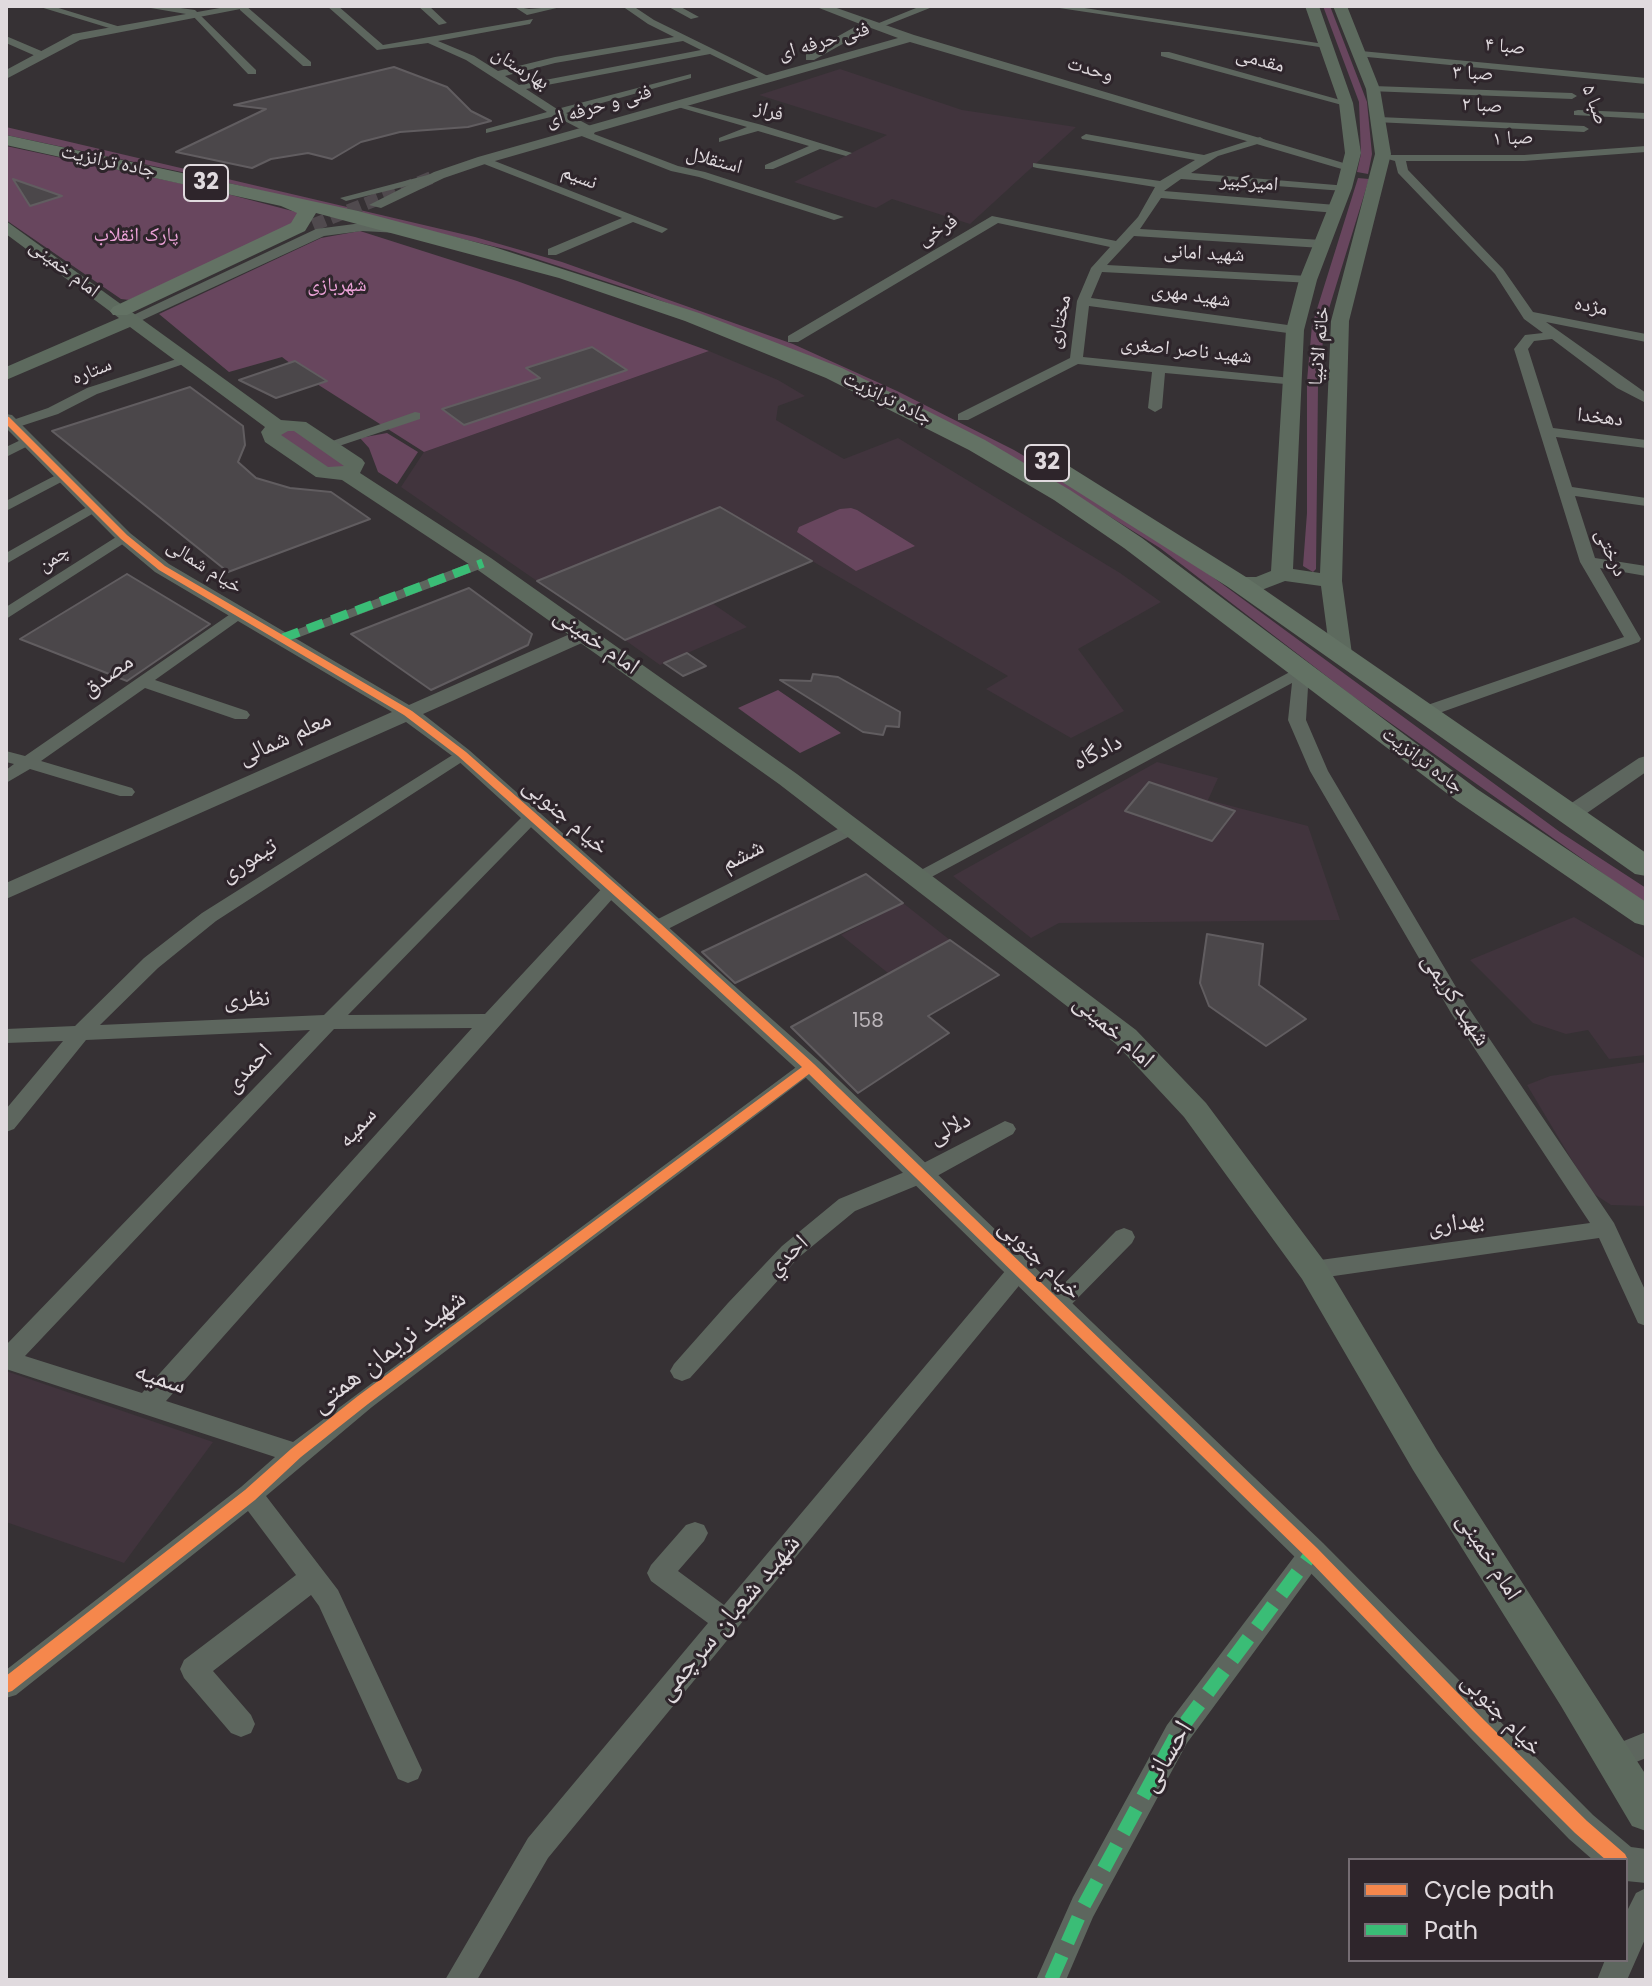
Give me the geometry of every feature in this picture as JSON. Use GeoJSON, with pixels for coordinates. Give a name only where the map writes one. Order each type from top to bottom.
{"type":"FeatureCollection","features":[{"type":"Feature","properties":{"kind":"main road","name":"خاتم الانبیا"},"geometry":{"type":"LineString","coordinates":[[1282,574],[1295,330],[1308,280],[1344,188],[1353,153],[1347,111],[1312,6]]}},
{"type":"Feature","properties":{"kind":"main road","name":"خاتم الانبیا"},"geometry":{"type":"LineString","coordinates":[[1340,6],[1373,89],[1391,158],[1381,173],[1364,225],[1340,321],[1331,581],[1341,654]]}},
{"type":"Feature","properties":{"kind":"main road"},"geometry":{"type":"LineString","coordinates":[[1347,111],[1379,120]]}},
{"type":"Feature","properties":{"kind":"main road","name":"جاده ترانزیت"},"geometry":{"type":"LineString","coordinates":[[6,123],[376,205],[552,252],[646,283],[859,366],[963,417],[1095,490],[1237,582],[1569,815],[1640,857]]}},
{"type":"Feature","properties":{"kind":"main road","name":"جاده ترانزیت"},"geometry":{"type":"LineString","coordinates":[[6,140],[406,229],[566,274],[692,317],[822,368],[935,422],[1062,495],[1133,543],[1467,795],[1646,916]]}},
{"type":"Feature","properties":{"kind":"main road"},"geometry":{"type":"LineString","coordinates":[[6,374],[298,227],[307,215],[305,210],[284,200]]}},
{"type":"Feature","properties":{"kind":"main road"},"geometry":{"type":"LineString","coordinates":[[1333,215],[1340,230],[1354,230],[1364,225]]}},
{"type":"Feature","properties":{"kind":"main road","name":"امام خمینی"},"geometry":{"type":"LineString","coordinates":[[9,231],[277,427]]}},
{"type":"Feature","properties":{"kind":"main road"},"geometry":{"type":"LineString","coordinates":[[6,359],[127,315]]}},
{"type":"Feature","properties":{"kind":"main road"},"geometry":{"type":"LineString","coordinates":[[299,426],[328,445],[355,463],[354,468],[347,474],[323,473],[272,438],[271,432],[277,427],[299,426]]}},
{"type":"Feature","properties":{"kind":"main road","name":"امام خمینی"},"geometry":{"type":"LineString","coordinates":[[347,474],[586,634],[788,779],[1126,1037],[1195,1110],[1313,1270],[1425,1460],[1646,1812]]}},
{"type":"Feature","properties":{"kind":"main road"},"geometry":{"type":"LineString","coordinates":[[1237,582],[1259,584],[1282,574],[1331,581]]}},
{"type":"Feature","properties":{"kind":"street"},"geometry":{"type":"LineString","coordinates":[[42,6],[89,15],[122,29]]}},
{"type":"Feature","properties":{"kind":"street"},"geometry":{"type":"LineString","coordinates":[[332,6],[381,48],[530,21]]}},
{"type":"Feature","properties":{"kind":"street"},"geometry":{"type":"LineString","coordinates":[[423,6],[442,23]]}},
{"type":"Feature","properties":{"kind":"street"},"geometry":{"type":"LineString","coordinates":[[518,6],[527,12],[560,6]]}},
{"type":"Feature","properties":{"kind":"street"},"geometry":{"type":"LineString","coordinates":[[627,6],[651,22],[769,79]]}},
{"type":"Feature","properties":{"kind":"street"},"geometry":{"type":"LineString","coordinates":[[672,6],[694,17]]}},
{"type":"Feature","properties":{"kind":"street","name":"وحدت"},"geometry":{"type":"LineString","coordinates":[[820,6],[910,38],[1350,167]]}},
{"type":"Feature","properties":{"kind":"street","name":"فنی حرفه ای"},"geometry":{"type":"LineString","coordinates":[[769,79],[875,24],[930,6]]}},
{"type":"Feature","properties":{"kind":"street"},"geometry":{"type":"LineString","coordinates":[[1051,6],[1326,45]]}},
{"type":"Feature","properties":{"kind":"street"},"geometry":{"type":"LineString","coordinates":[[150,7],[197,11],[238,8],[307,64]]}},
{"type":"Feature","properties":{"kind":"street"},"geometry":{"type":"LineString","coordinates":[[6,75],[77,37],[180,19],[197,11]]}},
{"type":"Feature","properties":{"kind":"street"},"geometry":{"type":"LineString","coordinates":[[197,11],[252,72]]}},
{"type":"Feature","properties":{"kind":"street"},"geometry":{"type":"LineString","coordinates":[[496,75],[555,60],[684,38]]}},
{"type":"Feature","properties":{"kind":"street","name":"فنی حرفه ای"},"geometry":{"type":"LineString","coordinates":[[769,79],[910,38]]}},
{"type":"Feature","properties":{"kind":"street"},"geometry":{"type":"LineString","coordinates":[[6,39],[42,55]]}},
{"type":"Feature","properties":{"kind":"street","name":"بهارستان"},"geometry":{"type":"LineString","coordinates":[[429,39],[496,75],[587,132]]}},
{"type":"Feature","properties":{"kind":"street"},"geometry":{"type":"LineString","coordinates":[[517,88],[711,51]]}},
{"type":"Feature","properties":{"kind":"street","name":"مقدمی"},"geometry":{"type":"LineString","coordinates":[[1165,54],[1347,111]]}},
{"type":"Feature","properties":{"kind":"street","name":"صبا ۴"},"geometry":{"type":"LineString","coordinates":[[1361,54],[1646,81]]}},
{"type":"Feature","properties":{"kind":"street","name":"صبا ۵"},"geometry":{"type":"LineString","coordinates":[[1562,71],[1592,151]]}},
{"type":"Feature","properties":{"kind":"street"},"geometry":{"type":"LineString","coordinates":[[490,131],[687,76]]}},
{"type":"Feature","properties":{"kind":"street","name":"فنی و حرفه ای"},"geometry":{"type":"LineString","coordinates":[[439,175],[769,79]]}},
{"type":"Feature","properties":{"kind":"street","name":"صبا ۳"},"geometry":{"type":"LineString","coordinates":[[1373,89],[1572,96]]}},
{"type":"Feature","properties":{"kind":"street"},"geometry":{"type":"LineString","coordinates":[[590,103],[625,121]]}},
{"type":"Feature","properties":{"kind":"street","name":"فراز"},"geometry":{"type":"LineString","coordinates":[[682,105],[846,153]]}},
{"type":"Feature","properties":{"kind":"street"},"geometry":{"type":"LineString","coordinates":[[1578,113],[1646,116]]}},
{"type":"Feature","properties":{"kind":"street","name":"صبا ۲"},"geometry":{"type":"LineString","coordinates":[[1379,120],[1584,129]]}},
{"type":"Feature","properties":{"kind":"street"},"geometry":{"type":"LineString","coordinates":[[723,140],[758,127]]}},
{"type":"Feature","properties":{"kind":"street","name":"استقلال"},"geometry":{"type":"LineString","coordinates":[[587,132],[675,169],[701,174],[838,217]]}},
{"type":"Feature","properties":{"kind":"street"},"geometry":{"type":"LineString","coordinates":[[1086,137],[1206,159]]}},
{"type":"Feature","properties":{"kind":"street","name":"مختاری"},"geometry":{"type":"LineString","coordinates":[[963,417],[1076,360],[1083,301],[1097,268],[1143,219],[1160,189],[1206,159],[1260,140]]}},
{"type":"Feature","properties":{"kind":"street"},"geometry":{"type":"LineString","coordinates":[[769,167],[819,145]]}},
{"type":"Feature","properties":{"kind":"street","name":"صبا ۱"},"geometry":{"type":"LineString","coordinates":[[1391,158],[1524,158],[1646,149]]}},
{"type":"Feature","properties":{"kind":"street"},"geometry":{"type":"LineString","coordinates":[[1391,158],[1499,272],[1529,316],[1622,385],[1646,399]]}},
{"type":"Feature","properties":{"kind":"street","name":"نسيم"},"geometry":{"type":"LineString","coordinates":[[483,160],[662,229]]}},
{"type":"Feature","properties":{"kind":"street","name":"امیرکبیر"},"geometry":{"type":"LineString","coordinates":[[1037,165],[1160,189],[1333,215]]}},
{"type":"Feature","properties":{"kind":"street"},"geometry":{"type":"LineString","coordinates":[[346,198],[439,175]]}},
{"type":"Feature","properties":{"kind":"street"},"geometry":{"type":"LineString","coordinates":[[376,205],[439,175]]}},
{"type":"Feature","properties":{"kind":"street"},"geometry":{"type":"LineString","coordinates":[[1179,175],[1344,188]]}},
{"type":"Feature","properties":{"kind":"street"},"geometry":{"type":"LineString","coordinates":[[552,252],[632,218]]}},
{"type":"Feature","properties":{"kind":"street","name":"فرخی"},"geometry":{"type":"LineString","coordinates":[[793,339],[996,219],[1119,245]]}},
{"type":"Feature","properties":{"kind":"street"},"geometry":{"type":"LineString","coordinates":[[127,315],[313,225]]}},
{"type":"Feature","properties":{"kind":"street"},"geometry":{"type":"LineString","coordinates":[[127,315],[321,232],[362,227],[406,229]]}},
{"type":"Feature","properties":{"kind":"street"},"geometry":{"type":"LineString","coordinates":[[1130,232],[1322,244]]}},
{"type":"Feature","properties":{"kind":"street"},"geometry":{"type":"LineString","coordinates":[[959,242],[979,247]]}},
{"type":"Feature","properties":{"kind":"street","name":"شهید امانی"},"geometry":{"type":"LineString","coordinates":[[1097,268],[1308,280]]}},
{"type":"Feature","properties":{"kind":"street","name":"شهید مهری"},"geometry":{"type":"LineString","coordinates":[[1083,301],[1295,330]]}},
{"type":"Feature","properties":{"kind":"street","name":"مژده"},"geometry":{"type":"LineString","coordinates":[[1529,316],[1646,338]]}},
{"type":"Feature","properties":{"kind":"street","name":"درختی"},"geometry":{"type":"LineString","coordinates":[[1422,713],[1633,639],[1588,562],[1521,349],[1530,338],[1556,335]]}},
{"type":"Feature","properties":{"kind":"street","name":"ستاره"},"geometry":{"type":"LineString","coordinates":[[9,422],[53,411],[92,391],[188,360]]}},
{"type":"Feature","properties":{"kind":"street","name":"شهید ناصر اصغری"},"geometry":{"type":"LineString","coordinates":[[1076,360],[1291,382]]}},
{"type":"Feature","properties":{"kind":"street"},"geometry":{"type":"LineString","coordinates":[[1155,408],[1159,368]]}},
{"type":"Feature","properties":{"kind":"street"},"geometry":{"type":"LineString","coordinates":[[1622,385],[1646,388]]}},
{"type":"Feature","properties":{"kind":"street"},"geometry":{"type":"LineString","coordinates":[[328,445],[415,416]]}},
{"type":"Feature","properties":{"kind":"street","name":"خیام شمالی"},"geometry":{"type":"LineString","coordinates":[[9,422],[124,537],[162,568],[408,713]]}},
{"type":"Feature","properties":{"kind":"street","name":"دهخدا"},"geometry":{"type":"LineString","coordinates":[[1549,432],[1646,444]]}},
{"type":"Feature","properties":{"kind":"street"},"geometry":{"type":"LineString","coordinates":[[6,453],[27,441]]}},
{"type":"Feature","properties":{"kind":"street"},"geometry":{"type":"LineString","coordinates":[[6,507],[62,476]]}},
{"type":"Feature","properties":{"kind":"street"},"geometry":{"type":"LineString","coordinates":[[1565,490],[1646,502]]}},
{"type":"Feature","properties":{"kind":"street"},"geometry":{"type":"LineString","coordinates":[[6,559],[94,507]]}},
{"type":"Feature","properties":{"kind":"street","name":"چمن"},"geometry":{"type":"LineString","coordinates":[[6,614],[124,537]]}},
{"type":"Feature","properties":{"kind":"street"},"geometry":{"type":"LineString","coordinates":[[1588,562],[1646,571]]}},
{"type":"Feature","properties":{"kind":"street"},"geometry":{"type":"LineString","coordinates":[[283,638],[483,563]]}},
{"type":"Feature","properties":{"kind":"street","name":"مصدق"},"geometry":{"type":"LineString","coordinates":[[6,778],[239,613]]}},
{"type":"Feature","properties":{"kind":"street","name":"معلم شمالی"},"geometry":{"type":"LineString","coordinates":[[6,892],[586,634]]}},
{"type":"Feature","properties":{"kind":"street","name":"دادگاه"},"geometry":{"type":"LineString","coordinates":[[917,877],[1301,671]]}},
{"type":"Feature","properties":{"kind":"street","name":"شهید کریمی"},"geometry":{"type":"LineString","coordinates":[[1301,671],[1297,720],[1319,771],[1458,1008],[1606,1229],[1646,1317]]}},
{"type":"Feature","properties":{"kind":"street"},"geometry":{"type":"LineString","coordinates":[[142,681],[241,715]]}},
{"type":"Feature","properties":{"kind":"street","name":"خیام جنوبی"},"geometry":{"type":"LineString","coordinates":[[408,713],[462,754],[810,1067],[1312,1553],[1478,1725],[1617,1858]]}},
{"type":"Feature","properties":{"kind":"street","name":"تیموری"},"geometry":{"type":"LineString","coordinates":[[6,1124],[80,1033],[151,963],[209,917],[462,754]]}},
{"type":"Feature","properties":{"kind":"street"},"geometry":{"type":"LineString","coordinates":[[6,756],[126,792]]}},
{"type":"Feature","properties":{"kind":"street"},"geometry":{"type":"LineString","coordinates":[[1569,815],[1646,762]]}},
{"type":"Feature","properties":{"kind":"street","name":"احمدی"},"geometry":{"type":"LineString","coordinates":[[7,1359],[329,1022],[532,817]]}},
{"type":"Feature","properties":{"kind":"street","name":"ششم"},"geometry":{"type":"LineString","coordinates":[[657,927],[850,829]]}},
{"type":"Feature","properties":{"kind":"street","name":"سميه"},"geometry":{"type":"LineString","coordinates":[[146,1406],[613,888]]}},
{"type":"Feature","properties":{"kind":"street","name":"نظری"},"geometry":{"type":"LineString","coordinates":[[6,1036],[329,1022],[490,1021]]}},
{"type":"Feature","properties":{"kind":"street","name":"شهید نریمان همتی"},"geometry":{"type":"LineString","coordinates":[[13,1673],[250,1495],[296,1453],[678,1163],[810,1067]]}},
{"type":"Feature","properties":{"kind":"street","name":"دلالی"},"geometry":{"type":"LineString","coordinates":[[920,1175],[1005,1129]]}},
{"type":"Feature","properties":{"kind":"street","name":"احدي"},"geometry":{"type":"LineString","coordinates":[[682,1371],[790,1252],[847,1205],[920,1175]]}},
{"type":"Feature","properties":{"kind":"street","name":"بهداری"},"geometry":{"type":"LineString","coordinates":[[1313,1270],[1606,1229]]}},
{"type":"Feature","properties":{"kind":"street"},"geometry":{"type":"LineString","coordinates":[[1056,1306],[1124,1237]]}},
{"type":"Feature","properties":{"kind":"street","name":"شهید شعبان سرچمی"},"geometry":{"type":"LineString","coordinates":[[460,1980],[538,1848],[1019,1270]]}},
{"type":"Feature","properties":{"kind":"street","name":"سمیه"},"geometry":{"type":"LineString","coordinates":[[7,1359],[296,1453]]}},
{"type":"Feature","properties":{"kind":"street"},"geometry":{"type":"LineString","coordinates":[[250,1495],[329,1598],[408,1770]]}},
{"type":"Feature","properties":{"kind":"street"},"geometry":{"type":"LineString","coordinates":[[695,1533],[660,1573],[726,1621]]}},
{"type":"Feature","properties":{"kind":"street","name":"احسانی"},"geometry":{"type":"LineString","coordinates":[[1051,1980],[1083,1907],[1177,1734],[1312,1553]]}},
{"type":"Feature","properties":{"kind":"street"},"geometry":{"type":"LineString","coordinates":[[241,1724],[194,1669],[314,1577]]}},
{"type":"Feature","properties":{"kind":"street"},"geometry":{"type":"LineString","coordinates":[[1614,1758],[1646,1745]]}},
{"type":"Feature","properties":{"kind":"street"},"geometry":{"type":"LineString","coordinates":[[1628,1943],[1646,1903]]}},
{"type":"Feature","properties":{"kind":"shaded area"},"geometry":{"type":"Polygon","coordinates":[[[840,69],[962,110],[1076,127],[970,224],[892,199],[876,208],[794,182],[887,135],[759,95],[840,69]]]}},
{"type":"Feature","properties":{"kind":"shaded area"},"geometry":{"type":"Polygon","coordinates":[[[709,351],[778,380],[805,396],[778,406],[776,420],[844,459],[898,438],[1120,573],[1161,602],[1078,649],[1124,711],[1071,738],[986,689],[1008,676],[720,507],[537,581],[401,487],[424,452],[709,351]]]}},
{"type":"Feature","properties":{"kind":"shaded area"},"geometry":{"type":"Polygon","coordinates":[[[712,603],[747,627],[660,665],[625,640],[712,603]]]}},
{"type":"Feature","properties":{"kind":"shaded area"},"geometry":{"type":"Polygon","coordinates":[[[1157,762],[1218,778],[1208,800],[1308,826],[1340,920],[1059,923],[1031,938],[953,876],[1157,762]]]}},
{"type":"Feature","properties":{"kind":"shaded area"},"geometry":{"type":"Polygon","coordinates":[[[903,903],[950,940],[888,973],[841,935],[903,903]]]}},
{"type":"Feature","properties":{"kind":"shaded area"},"geometry":{"type":"Polygon","coordinates":[[[1574,917],[1646,959],[1646,1055],[1609,1059],[1588,1030],[1566,1034],[1533,1023],[1470,960],[1574,917]]]}},
{"type":"Feature","properties":{"kind":"shaded area"},"geometry":{"type":"Polygon","coordinates":[[[1646,1062],[1646,1206],[1611,1205],[1591,1192],[1527,1085],[1550,1076],[1646,1062]]]}},
{"type":"Feature","properties":{"kind":"shaded area"},"geometry":{"type":"Polygon","coordinates":[[[6,1371],[213,1442],[124,1563],[6,1522],[6,1371]]]}},
{"type":"Feature","properties":{"kind":"green space"},"geometry":{"type":"Polygon","coordinates":[[[1323,6],[1330,6],[1367,102],[1372,154],[1368,174],[1357,172],[1361,154],[1359,102],[1323,6]]]}},
{"type":"Feature","properties":{"kind":"green space"},"geometry":{"type":"Polygon","coordinates":[[[6,127],[475,237],[562,262],[793,344],[897,391],[1014,450],[1117,511],[1195,564],[1560,832],[1646,888],[1646,904],[1351,695],[1160,548],[1029,466],[817,359],[635,291],[509,250],[191,174],[6,135],[6,127]]]}},
{"type":"Feature","properties":{"kind":"green space","name":"پارک انقلاب"},"geometry":{"type":"Polygon","coordinates":[[[6,146],[216,191],[300,213],[296,223],[129,300],[121,299],[6,220],[6,146]]]}},
{"type":"Feature","properties":{"kind":"green space"},"geometry":{"type":"Polygon","coordinates":[[[1358,178],[1369,179],[1327,315],[1317,382],[1307,381],[1312,325],[1358,178]]]}},
{"type":"Feature","properties":{"kind":"green space","name":"شهربازی"},"geometry":{"type":"Polygon","coordinates":[[[360,231],[517,281],[709,351],[424,452],[317,384],[282,357],[229,372],[159,314],[321,238],[360,231]]]}},
{"type":"Feature","properties":{"kind":"green space"},"geometry":{"type":"Polygon","coordinates":[[[1307,384],[1318,385],[1316,569],[1313,572],[1303,566],[1307,513],[1307,384]]]}},
{"type":"Feature","properties":{"kind":"green space"},"geometry":{"type":"Polygon","coordinates":[[[288,426],[350,464],[336,473],[276,437],[288,426]]]}},
{"type":"Feature","properties":{"kind":"green space"},"geometry":{"type":"Polygon","coordinates":[[[387,433],[418,452],[397,484],[378,472],[369,448],[360,438],[387,433]]]}},
{"type":"Feature","properties":{"kind":"green space"},"geometry":{"type":"Polygon","coordinates":[[[851,508],[915,546],[856,571],[797,532],[799,527],[840,509],[851,508]]]}},
{"type":"Feature","properties":{"kind":"green space"},"geometry":{"type":"Polygon","coordinates":[[[778,690],[841,733],[800,753],[738,708],[778,690]]]}},
{"type":"Feature","properties":{"kind":"building"},"geometry":{"type":"Polygon","coordinates":[[[394,67],[447,87],[471,111],[491,121],[468,127],[400,132],[361,142],[332,159],[308,153],[271,159],[252,168],[176,152],[266,109],[234,105],[394,67]]]}},
{"type":"Feature","properties":{"kind":"building"},"geometry":{"type":"Polygon","coordinates":[[[13,179],[62,196],[30,206],[13,179]]]}},
{"type":"Feature","properties":{"kind":"building"},"geometry":{"type":"Polygon","coordinates":[[[592,347],[627,370],[464,425],[442,409],[540,378],[526,368],[592,347]]]}},
{"type":"Feature","properties":{"kind":"building"},"geometry":{"type":"Polygon","coordinates":[[[295,361],[327,381],[276,398],[239,380],[295,361]]]}},
{"type":"Feature","properties":{"kind":"building"},"geometry":{"type":"Polygon","coordinates":[[[190,387],[243,426],[245,445],[238,462],[256,478],[290,488],[331,492],[370,519],[228,572],[52,431],[190,387]]]}},
{"type":"Feature","properties":{"kind":"building"},"geometry":{"type":"Polygon","coordinates":[[[720,507],[812,561],[625,640],[537,581],[720,507]]]}},
{"type":"Feature","properties":{"kind":"building"},"geometry":{"type":"Polygon","coordinates":[[[127,574],[210,624],[127,681],[20,639],[127,574]]]}},
{"type":"Feature","properties":{"kind":"building"},"geometry":{"type":"Polygon","coordinates":[[[469,588],[532,634],[528,645],[431,690],[351,634],[469,588]]]}},
{"type":"Feature","properties":{"kind":"building"},"geometry":{"type":"Polygon","coordinates":[[[687,653],[706,666],[683,676],[664,663],[687,653]]]}},
{"type":"Feature","properties":{"kind":"building"},"geometry":{"type":"Polygon","coordinates":[[[813,674],[838,677],[900,712],[899,727],[886,726],[883,735],[863,732],[780,680],[811,681],[813,674]]]}},
{"type":"Feature","properties":{"kind":"building"},"geometry":{"type":"Polygon","coordinates":[[[1149,782],[1235,811],[1212,841],[1125,811],[1149,782]]]}},
{"type":"Feature","properties":{"kind":"building"},"geometry":{"type":"Polygon","coordinates":[[[866,874],[903,903],[735,983],[702,952],[866,874]]]}},
{"type":"Feature","properties":{"kind":"building"},"geometry":{"type":"Polygon","coordinates":[[[1207,934],[1263,944],[1259,985],[1306,1019],[1266,1046],[1209,1006],[1200,983],[1207,934]]]}},
{"type":"Feature","properties":{"kind":"building"},"geometry":{"type":"Polygon","coordinates":[[[950,940],[999,975],[928,1016],[949,1033],[858,1093],[791,1027],[950,940]]]}},
{"type":"Feature","properties":{"kind":"tunnel"},"geometry":{"type":"LineString","coordinates":[[313,225],[433,177]]}},
{"type":"Feature","properties":{"kind":"marked path"},"geometry":{"type":"LineString","coordinates":[[283,638],[483,563]]}},
{"type":"Feature","properties":{"kind":"marked path"},"geometry":{"type":"LineString","coordinates":[[1051,1980],[1083,1907],[1177,1734],[1312,1553]]}},
{"type":"Feature","properties":{"kind":"cycle path"},"geometry":{"type":"LineString","coordinates":[[6,419],[124,537],[162,568],[408,713],[462,754],[657,927],[810,1067],[1312,1553],[1478,1725],[1617,1858]]}},
{"type":"Feature","properties":{"kind":"cycle path"},"geometry":{"type":"LineString","coordinates":[[6,1686],[250,1495],[296,1453],[363,1400],[810,1067]]}}]}
